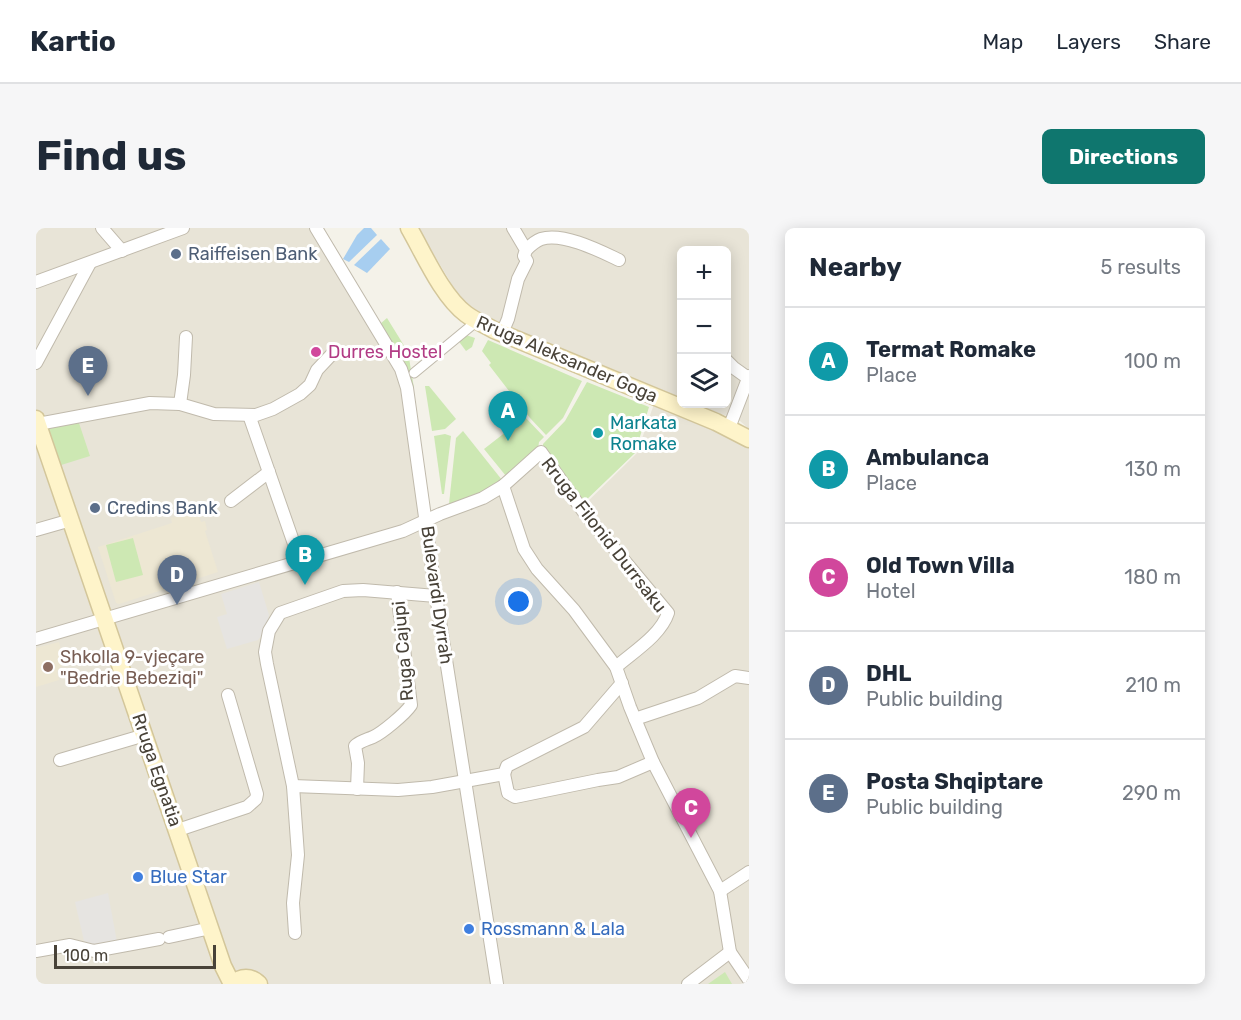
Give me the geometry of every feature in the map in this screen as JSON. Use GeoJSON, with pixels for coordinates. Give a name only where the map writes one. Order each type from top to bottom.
{"type":"FeatureCollection","features":[{"type":"Feature","properties":{"kind":"main road","name":"Rruga Aleksander Goga"},"geometry":{"type":"LineString","coordinates":[[409,228],[458,307],[477,321],[729,428],[749,439]]}},
{"type":"Feature","properties":{"kind":"main road","name":"Rruga Egnatia"},"geometry":{"type":"LineString","coordinates":[[37,421],[223,966],[233,984]]}},
{"type":"Feature","properties":{"kind":"main road"},"geometry":{"type":"LineString","coordinates":[[233,984],[242,978],[247,978],[260,984]]}},
{"type":"Feature","properties":{"kind":"street"},"geometry":{"type":"LineString","coordinates":[[102,228],[122,251]]}},
{"type":"Feature","properties":{"kind":"street"},"geometry":{"type":"LineString","coordinates":[[36,282],[183,228]]}},
{"type":"Feature","properties":{"kind":"street","name":"Bulevardi Dyrrah"},"geometry":{"type":"LineString","coordinates":[[316,228],[401,369],[408,393],[436,596],[497,984]]}},
{"type":"Feature","properties":{"kind":"street"},"geometry":{"type":"LineString","coordinates":[[513,228],[526,250]]}},
{"type":"Feature","properties":{"kind":"street"},"geometry":{"type":"LineString","coordinates":[[502,333],[518,279],[527,261],[524,256],[526,250],[538,240],[546,238],[568,240],[594,247],[619,260]]}},
{"type":"Feature","properties":{"kind":"street"},"geometry":{"type":"LineString","coordinates":[[36,363],[90,263]]}},
{"type":"Feature","properties":{"kind":"street"},"geometry":{"type":"LineString","coordinates":[[414,373],[477,321]]}},
{"type":"Feature","properties":{"kind":"street"},"geometry":{"type":"LineString","coordinates":[[180,404],[186,337]]}},
{"type":"Feature","properties":{"kind":"street"},"geometry":{"type":"LineString","coordinates":[[37,421],[135,404],[180,404],[214,414],[256,415],[273,409],[310,386],[318,370],[332,354]]}},
{"type":"Feature","properties":{"kind":"street"},"geometry":{"type":"LineString","coordinates":[[729,428],[748,377],[731,365]]}},
{"type":"Feature","properties":{"kind":"street"},"geometry":{"type":"LineString","coordinates":[[249,415],[300,561]]}},
{"type":"Feature","properties":{"kind":"street","name":"Rruga Filonid Durrsaku"},"geometry":{"type":"LineString","coordinates":[[503,486],[541,452],[583,511],[668,613],[666,621],[656,632],[616,667]]}},
{"type":"Feature","properties":{"kind":"street"},"geometry":{"type":"LineString","coordinates":[[231,501],[269,472]]}},
{"type":"Feature","properties":{"kind":"street"},"geometry":{"type":"LineString","coordinates":[[36,639],[403,531],[483,498],[503,486],[524,549],[537,569],[574,610],[616,667],[653,762],[720,891],[730,951],[749,980]]}},
{"type":"Feature","properties":{"kind":"street"},"geometry":{"type":"LineString","coordinates":[[36,530],[71,520]]}},
{"type":"Feature","properties":{"kind":"street"},"geometry":{"type":"LineString","coordinates":[[296,933],[293,903],[298,855],[293,786],[265,651],[268,631],[280,613],[343,591],[397,592],[436,596]]}},
{"type":"Feature","properties":{"kind":"street","name":"Ruga Cajupi"},"geometry":{"type":"LineString","coordinates":[[357,789],[358,763],[355,746],[360,741],[377,735],[407,711],[411,705],[397,592]]}},
{"type":"Feature","properties":{"kind":"street"},"geometry":{"type":"LineString","coordinates":[[635,719],[683,705],[729,678],[735,676],[749,678]]}},
{"type":"Feature","properties":{"kind":"street"},"geometry":{"type":"LineString","coordinates":[[622,683],[584,727],[507,766],[504,774],[508,793],[515,797],[618,777],[653,762]]}},
{"type":"Feature","properties":{"kind":"street"},"geometry":{"type":"LineString","coordinates":[[178,830],[247,807],[256,799],[257,794],[228,695]]}},
{"type":"Feature","properties":{"kind":"street"},"geometry":{"type":"LineString","coordinates":[[60,759],[145,735]]}},
{"type":"Feature","properties":{"kind":"street"},"geometry":{"type":"LineString","coordinates":[[293,786],[398,790],[432,787],[504,774]]}},
{"type":"Feature","properties":{"kind":"street"},"geometry":{"type":"LineString","coordinates":[[720,891],[749,872]]}},
{"type":"Feature","properties":{"kind":"street"},"geometry":{"type":"LineString","coordinates":[[36,951],[70,945],[93,951],[211,928]]}},
{"type":"Feature","properties":{"kind":"street"},"geometry":{"type":"LineString","coordinates":[[688,984],[730,951]]}},
{"type":"Feature","properties":{"kind":"shaded area"},"geometry":{"type":"Polygon","coordinates":[[[36,228],[311,228],[396,368],[404,389],[423,524],[486,500],[541,456],[580,509],[637,453],[655,401],[749,446],[749,984],[36,984],[36,228]]]}},
{"type":"Feature","properties":{"kind":"shaded area"},"geometry":{"type":"Polygon","coordinates":[[[418,228],[749,228],[749,429],[740,421],[706,408],[731,408],[731,246],[677,246],[677,396],[513,330],[476,311],[454,288],[418,228]]]}},
{"type":"Feature","properties":{"kind":"shaded area"},"geometry":{"type":"Polygon","coordinates":[[[197,510],[201,522],[205,521],[207,530],[205,531],[218,572],[119,604],[116,603],[98,547],[172,523],[171,518],[197,510]]]}},
{"type":"Feature","properties":{"kind":"shaded area"},"geometry":{"type":"Polygon","coordinates":[[[259,582],[269,615],[266,630],[258,640],[227,649],[217,617],[227,614],[221,594],[259,582]]]}},
{"type":"Feature","properties":{"kind":"shaded area","name":"Shkolla 9-vjeçare \"Bedrie Bebeziqi\""},"geometry":{"type":"Polygon","coordinates":[[[59,642],[64,662],[57,672],[59,680],[36,687],[36,648],[59,642]]]}},
{"type":"Feature","properties":{"kind":"shaded area"},"geometry":{"type":"Polygon","coordinates":[[[108,893],[117,942],[93,947],[84,941],[75,902],[108,893]]]}},
{"type":"Feature","properties":{"kind":"green space"},"geometry":{"type":"Polygon","coordinates":[[[387,318],[408,352],[414,388],[380,324],[387,318]]]}},
{"type":"Feature","properties":{"kind":"green space"},"geometry":{"type":"Polygon","coordinates":[[[463,334],[475,338],[472,347],[466,351],[457,339],[463,334]]]}},
{"type":"Feature","properties":{"kind":"green space"},"geometry":{"type":"Polygon","coordinates":[[[488,340],[582,381],[563,418],[546,435],[489,365],[491,363],[482,351],[488,340]]]}},
{"type":"Feature","properties":{"kind":"green space","name":"Markata Romake"},"geometry":{"type":"Polygon","coordinates":[[[587,382],[649,407],[635,453],[581,505],[543,452],[543,444],[565,421],[587,382]]]}},
{"type":"Feature","properties":{"kind":"green space"},"geometry":{"type":"Polygon","coordinates":[[[425,386],[429,386],[456,419],[445,429],[432,431],[425,386]]]}},
{"type":"Feature","properties":{"kind":"green space"},"geometry":{"type":"Polygon","coordinates":[[[525,417],[544,437],[539,442],[538,449],[506,476],[484,449],[525,417]]]}},
{"type":"Feature","properties":{"kind":"green space"},"geometry":{"type":"Polygon","coordinates":[[[78,420],[90,456],[58,466],[45,428],[78,420]]]}},
{"type":"Feature","properties":{"kind":"green space"},"geometry":{"type":"Polygon","coordinates":[[[463,431],[502,480],[483,493],[449,504],[456,438],[463,431]]]}},
{"type":"Feature","properties":{"kind":"green space"},"geometry":{"type":"Polygon","coordinates":[[[445,434],[451,436],[444,494],[442,494],[434,436],[445,434]]]}},
{"type":"Feature","properties":{"kind":"green space"},"geometry":{"type":"Polygon","coordinates":[[[133,538],[143,575],[116,582],[106,545],[133,538]]]}},
{"type":"Feature","properties":{"kind":"green space"},"geometry":{"type":"Polygon","coordinates":[[[725,972],[732,984],[708,984],[725,972]]]}},
{"type":"Feature","properties":{"kind":"water"},"geometry":{"type":"Polygon","coordinates":[[[364,228],[371,228],[377,235],[349,262],[343,259],[357,235],[364,228]]]}},
{"type":"Feature","properties":{"kind":"water"},"geometry":{"type":"Polygon","coordinates":[[[381,239],[390,249],[367,273],[354,265],[381,239]]]}},
{"type":"Feature","properties":{"kind":"place","name":"Raiffeisen Bank"},"geometry":{"type":"Point","coordinates":[176,254]}},
{"type":"Feature","properties":{"kind":"place","name":"Durres Hostel"},"geometry":{"type":"Point","coordinates":[316,352]}},
{"type":"Feature","properties":{"kind":"place","name":"Posta Shqiptare"},"geometry":{"type":"Point","coordinates":[88,396]}},
{"type":"Feature","properties":{"kind":"place","name":"Markata Romake"},"geometry":{"type":"Point","coordinates":[598,433]}},
{"type":"Feature","properties":{"kind":"place","name":"Termat Romake"},"geometry":{"type":"Point","coordinates":[508,441]}},
{"type":"Feature","properties":{"kind":"place","name":"Credins Bank"},"geometry":{"type":"Point","coordinates":[95,508]}},
{"type":"Feature","properties":{"kind":"place","name":"Ambulanca"},"geometry":{"type":"Point","coordinates":[305,585]}},
{"type":"Feature","properties":{"kind":"place","name":"DHL"},"geometry":{"type":"Point","coordinates":[177,605]}},
{"type":"Feature","properties":{"kind":"place","name":"Shkolla 9-vjeçare \"Bedrie Bebeziqi\""},"geometry":{"type":"Point","coordinates":[48,667]}},
{"type":"Feature","properties":{"kind":"place","name":"Old Town Villa"},"geometry":{"type":"Point","coordinates":[691,838]}},
{"type":"Feature","properties":{"kind":"place","name":"Blue Star"},"geometry":{"type":"Point","coordinates":[138,877]}},
{"type":"Feature","properties":{"kind":"place","name":"Rossmann & Lala"},"geometry":{"type":"Point","coordinates":[469,929]}}]}
